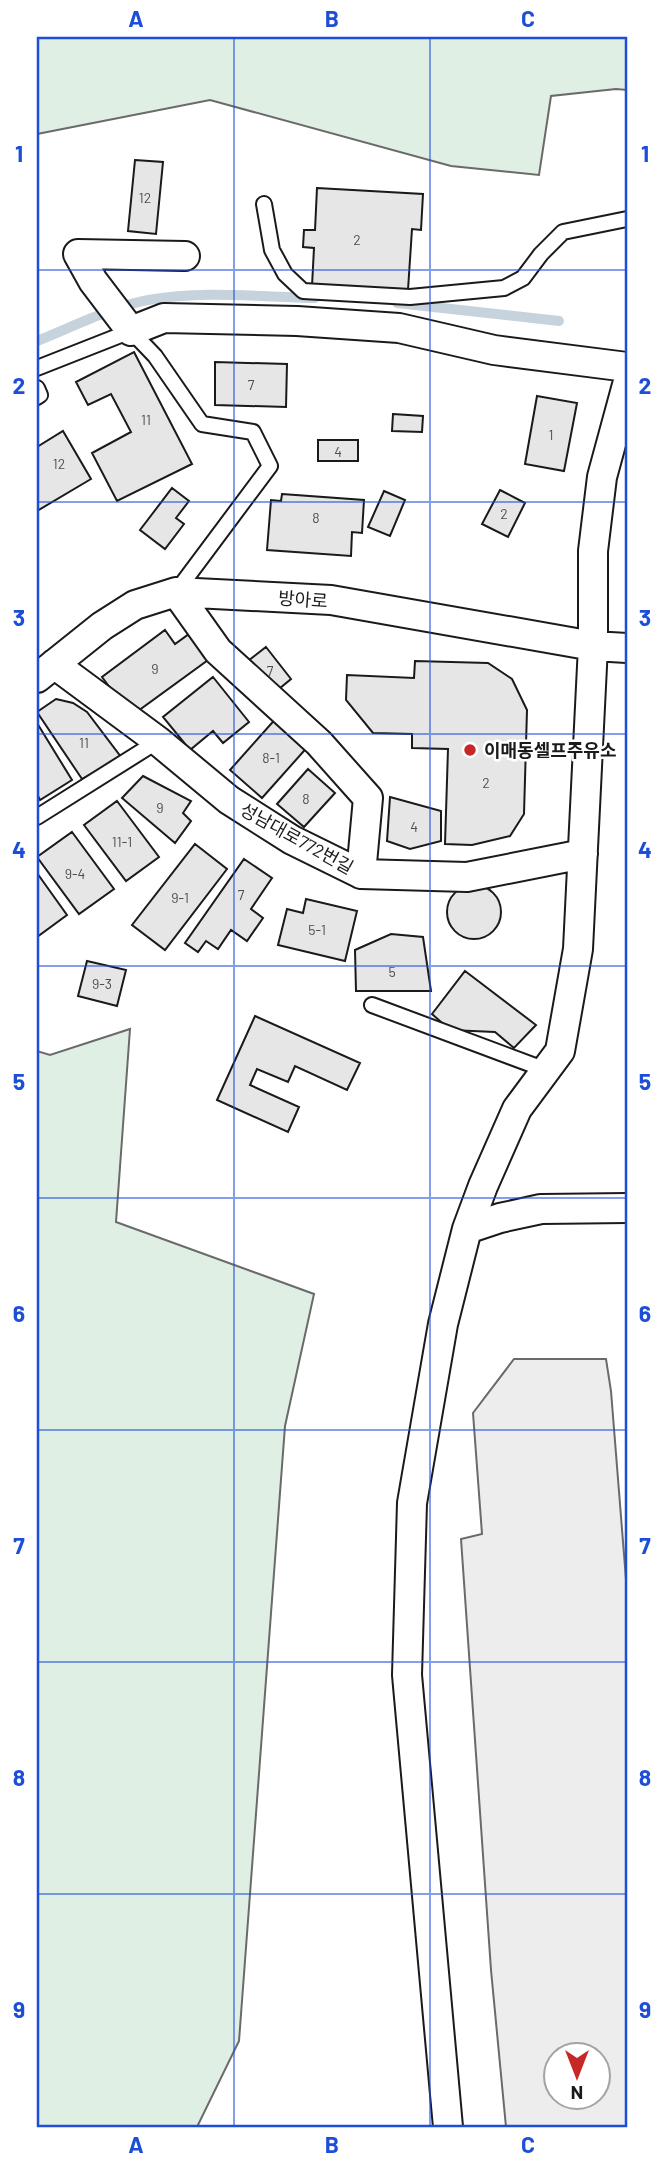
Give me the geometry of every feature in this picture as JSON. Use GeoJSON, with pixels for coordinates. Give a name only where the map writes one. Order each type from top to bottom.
{"type":"FeatureCollection","features":[{"type":"Feature","properties":{"kind":"street"},"geometry":{"type":"LineString","coordinates":[[185,256],[79,254],[93,281],[131,331],[164,318],[310,321],[398,328],[494,350],[627,367]]}},
{"type":"Feature","properties":{"kind":"street"},"geometry":{"type":"LineString","coordinates":[[449,2127],[407,1675],[412,1503],[443,1324],[467,1229],[517,1109],[560,1051],[578,949],[593,646],[593,551],[602,477],[627,385]]}},
{"type":"Feature","properties":{"kind":"street"},"geometry":{"type":"LineString","coordinates":[[176,592],[218,650],[319,743],[368,798],[361,874]]}},
{"type":"Feature","properties":{"kind":"street","name":"방아로"},"geometry":{"type":"LineString","coordinates":[[45,671],[102,626],[135,605],[176,592],[331,600],[593,646],[627,648]]}},
{"type":"Feature","properties":{"kind":"street","name":"성남대로772번길"},"geometry":{"type":"LineString","coordinates":[[45,671],[158,741],[229,800],[292,840],[361,874],[467,877],[583,854]]}},
{"type":"Feature","properties":{"kind":"street"},"geometry":{"type":"LineString","coordinates":[[467,1229],[541,1209],[627,1208]]}},
{"type":"Feature","properties":{"kind":"lane"},"geometry":{"type":"LineString","coordinates":[[264,204],[272,250],[285,274],[303,291],[410,297],[504,288],[523,278],[541,254],[563,232],[627,219]]}},
{"type":"Feature","properties":{"kind":"lane"},"geometry":{"type":"LineString","coordinates":[[37,368],[131,331],[155,356],[202,424],[253,432],[270,466],[176,592]]}},
{"type":"Feature","properties":{"kind":"lane"},"geometry":{"type":"LineString","coordinates":[[37,388],[40,395],[37,397]]}},
{"type":"Feature","properties":{"kind":"lane"},"geometry":{"type":"LineString","coordinates":[[37,817],[158,741]]}},
{"type":"Feature","properties":{"kind":"lane"},"geometry":{"type":"LineString","coordinates":[[372,1006],[546,1070]]}},
{"type":"Feature","properties":{"kind":"green space"},"geometry":{"type":"Polygon","coordinates":[[[37,37],[627,37],[627,90],[551,96],[539,175],[451,166],[210,100],[37,134],[37,37]]]}},
{"type":"Feature","properties":{"kind":"green space"},"geometry":{"type":"Polygon","coordinates":[[[130,1029],[116,1222],[314,1294],[285,1426],[239,2041],[197,2127],[37,2127],[37,1051],[50,1055],[130,1029]]]}},
{"type":"Feature","properties":{"kind":"shaded area"},"geometry":{"type":"Polygon","coordinates":[[[514,1359],[606,1359],[611,1391],[627,1592],[627,2127],[506,2127],[491,1970],[461,1539],[482,1534],[473,1413],[514,1359]]]}},
{"type":"Feature","properties":{"kind":"building"},"geometry":{"type":"Polygon","coordinates":[[[135,160],[163,162],[156,234],[128,231],[135,160]]]}},
{"type":"Feature","properties":{"kind":"building"},"geometry":{"type":"Polygon","coordinates":[[[317,188],[423,194],[421,230],[412,229],[408,290],[312,286],[314,248],[303,247],[304,230],[315,230],[317,188]]]}},
{"type":"Feature","properties":{"kind":"building"},"geometry":{"type":"Polygon","coordinates":[[[134,352],[192,464],[117,501],[92,453],[131,432],[111,394],[88,405],[76,382],[134,352]]]}},
{"type":"Feature","properties":{"kind":"building"},"geometry":{"type":"Polygon","coordinates":[[[215,362],[287,364],[286,407],[215,405],[215,362]]]}},
{"type":"Feature","properties":{"kind":"building"},"geometry":{"type":"Polygon","coordinates":[[[537,396],[577,403],[564,471],[525,464],[537,396]]]}},
{"type":"Feature","properties":{"kind":"building"},"geometry":{"type":"Polygon","coordinates":[[[393,414],[423,416],[422,432],[392,431],[393,414]]]}},
{"type":"Feature","properties":{"kind":"building"},"geometry":{"type":"Polygon","coordinates":[[[63,431],[91,479],[37,511],[37,447],[63,431]]]}},
{"type":"Feature","properties":{"kind":"building"},"geometry":{"type":"Polygon","coordinates":[[[318,440],[358,440],[358,461],[318,461],[318,440]]]}},
{"type":"Feature","properties":{"kind":"building"},"geometry":{"type":"Polygon","coordinates":[[[172,488],[189,501],[176,518],[184,524],[165,549],[140,530],[172,488]]]}},
{"type":"Feature","properties":{"kind":"building"},"geometry":{"type":"Polygon","coordinates":[[[500,490],[525,503],[508,537],[482,524],[500,490]]]}},
{"type":"Feature","properties":{"kind":"building"},"geometry":{"type":"Polygon","coordinates":[[[384,491],[405,500],[390,536],[368,527],[384,491]]]}},
{"type":"Feature","properties":{"kind":"building"},"geometry":{"type":"Polygon","coordinates":[[[282,494],[364,500],[362,533],[352,532],[351,556],[267,550],[271,500],[281,501],[282,494]]]}},
{"type":"Feature","properties":{"kind":"building"},"geometry":{"type":"Polygon","coordinates":[[[165,630],[175,644],[189,634],[208,660],[131,716],[102,677],[165,630]]]}},
{"type":"Feature","properties":{"kind":"building"},"geometry":{"type":"Polygon","coordinates":[[[266,647],[291,679],[274,693],[248,661],[266,647]]]}},
{"type":"Feature","properties":{"kind":"building"},"geometry":{"type":"Polygon","coordinates":[[[415,661],[488,663],[512,679],[527,710],[524,814],[510,836],[472,845],[445,844],[448,749],[412,748],[412,734],[373,733],[346,700],[347,675],[414,678],[415,661]]]}},
{"type":"Feature","properties":{"kind":"building"},"geometry":{"type":"Polygon","coordinates":[[[213,677],[249,722],[223,743],[213,731],[190,750],[163,717],[213,677]]]}},
{"type":"Feature","properties":{"kind":"building"},"geometry":{"type":"Polygon","coordinates":[[[56,699],[73,703],[87,712],[121,757],[82,779],[37,712],[56,699]]]}},
{"type":"Feature","properties":{"kind":"building"},"geometry":{"type":"Polygon","coordinates":[[[279,715],[311,743],[262,798],[230,770],[279,715]]]}},
{"type":"Feature","properties":{"kind":"building"},"geometry":{"type":"Polygon","coordinates":[[[37,723],[72,780],[40,800],[37,794],[37,723]]]}},
{"type":"Feature","properties":{"kind":"building"},"geometry":{"type":"Polygon","coordinates":[[[308,769],[335,793],[304,827],[277,804],[308,769]]]}},
{"type":"Feature","properties":{"kind":"building"},"geometry":{"type":"Polygon","coordinates":[[[143,776],[191,801],[183,813],[191,821],[175,843],[122,798],[143,776]]]}},
{"type":"Feature","properties":{"kind":"building"},"geometry":{"type":"Polygon","coordinates":[[[390,797],[441,811],[441,841],[410,849],[387,841],[390,797]]]}},
{"type":"Feature","properties":{"kind":"building"},"geometry":{"type":"Polygon","coordinates":[[[117,801],[159,857],[126,881],[84,825],[117,801]]]}},
{"type":"Feature","properties":{"kind":"building"},"geometry":{"type":"Polygon","coordinates":[[[72,832],[114,889],[79,914],[37,857],[72,832]]]}},
{"type":"Feature","properties":{"kind":"building"},"geometry":{"type":"Polygon","coordinates":[[[195,844],[227,869],[165,950],[132,925],[195,844]]]}},
{"type":"Feature","properties":{"kind":"building"},"geometry":{"type":"Polygon","coordinates":[[[244,859],[272,878],[251,909],[263,918],[247,941],[231,930],[218,949],[206,941],[198,952],[185,943],[244,859]]]}},
{"type":"Feature","properties":{"kind":"building"},"geometry":{"type":"Polygon","coordinates":[[[37,873],[67,915],[37,937],[37,873]]]}},
{"type":"Feature","properties":{"kind":"building"},"geometry":{"type":"Polygon","coordinates":[[[474,885],[493,893],[501,912],[493,931],[474,939],[455,931],[447,912],[455,893],[474,885]]]}},
{"type":"Feature","properties":{"kind":"building"},"geometry":{"type":"Polygon","coordinates":[[[306,899],[357,911],[345,961],[278,945],[287,909],[303,913],[306,899]]]}},
{"type":"Feature","properties":{"kind":"building"},"geometry":{"type":"Polygon","coordinates":[[[391,934],[423,937],[431,991],[356,991],[355,950],[391,934]]]}},
{"type":"Feature","properties":{"kind":"building"},"geometry":{"type":"Polygon","coordinates":[[[87,961],[126,970],[117,1006],[78,996],[87,961]]]}},
{"type":"Feature","properties":{"kind":"building"},"geometry":{"type":"Polygon","coordinates":[[[465,971],[536,1025],[514,1048],[495,1032],[450,1030],[432,1014],[465,971]]]}},
{"type":"Feature","properties":{"kind":"building"},"geometry":{"type":"Polygon","coordinates":[[[255,1016],[360,1063],[347,1090],[295,1066],[288,1082],[257,1069],[250,1085],[299,1107],[288,1132],[217,1100],[255,1016]]]}},
{"type":"Feature","properties":{"kind":"waterway"},"geometry":{"type":"LineString","coordinates":[[37,341],[107,312],[148,300],[190,295],[315,298]]}},
{"type":"Feature","properties":{"kind":"waterway"},"geometry":{"type":"LineString","coordinates":[[397,303],[559,321]]}},
{"type":"Feature","properties":{"kind":"place","name":"이매동셀프주유소"},"geometry":{"type":"Point","coordinates":[470,750]}}]}
